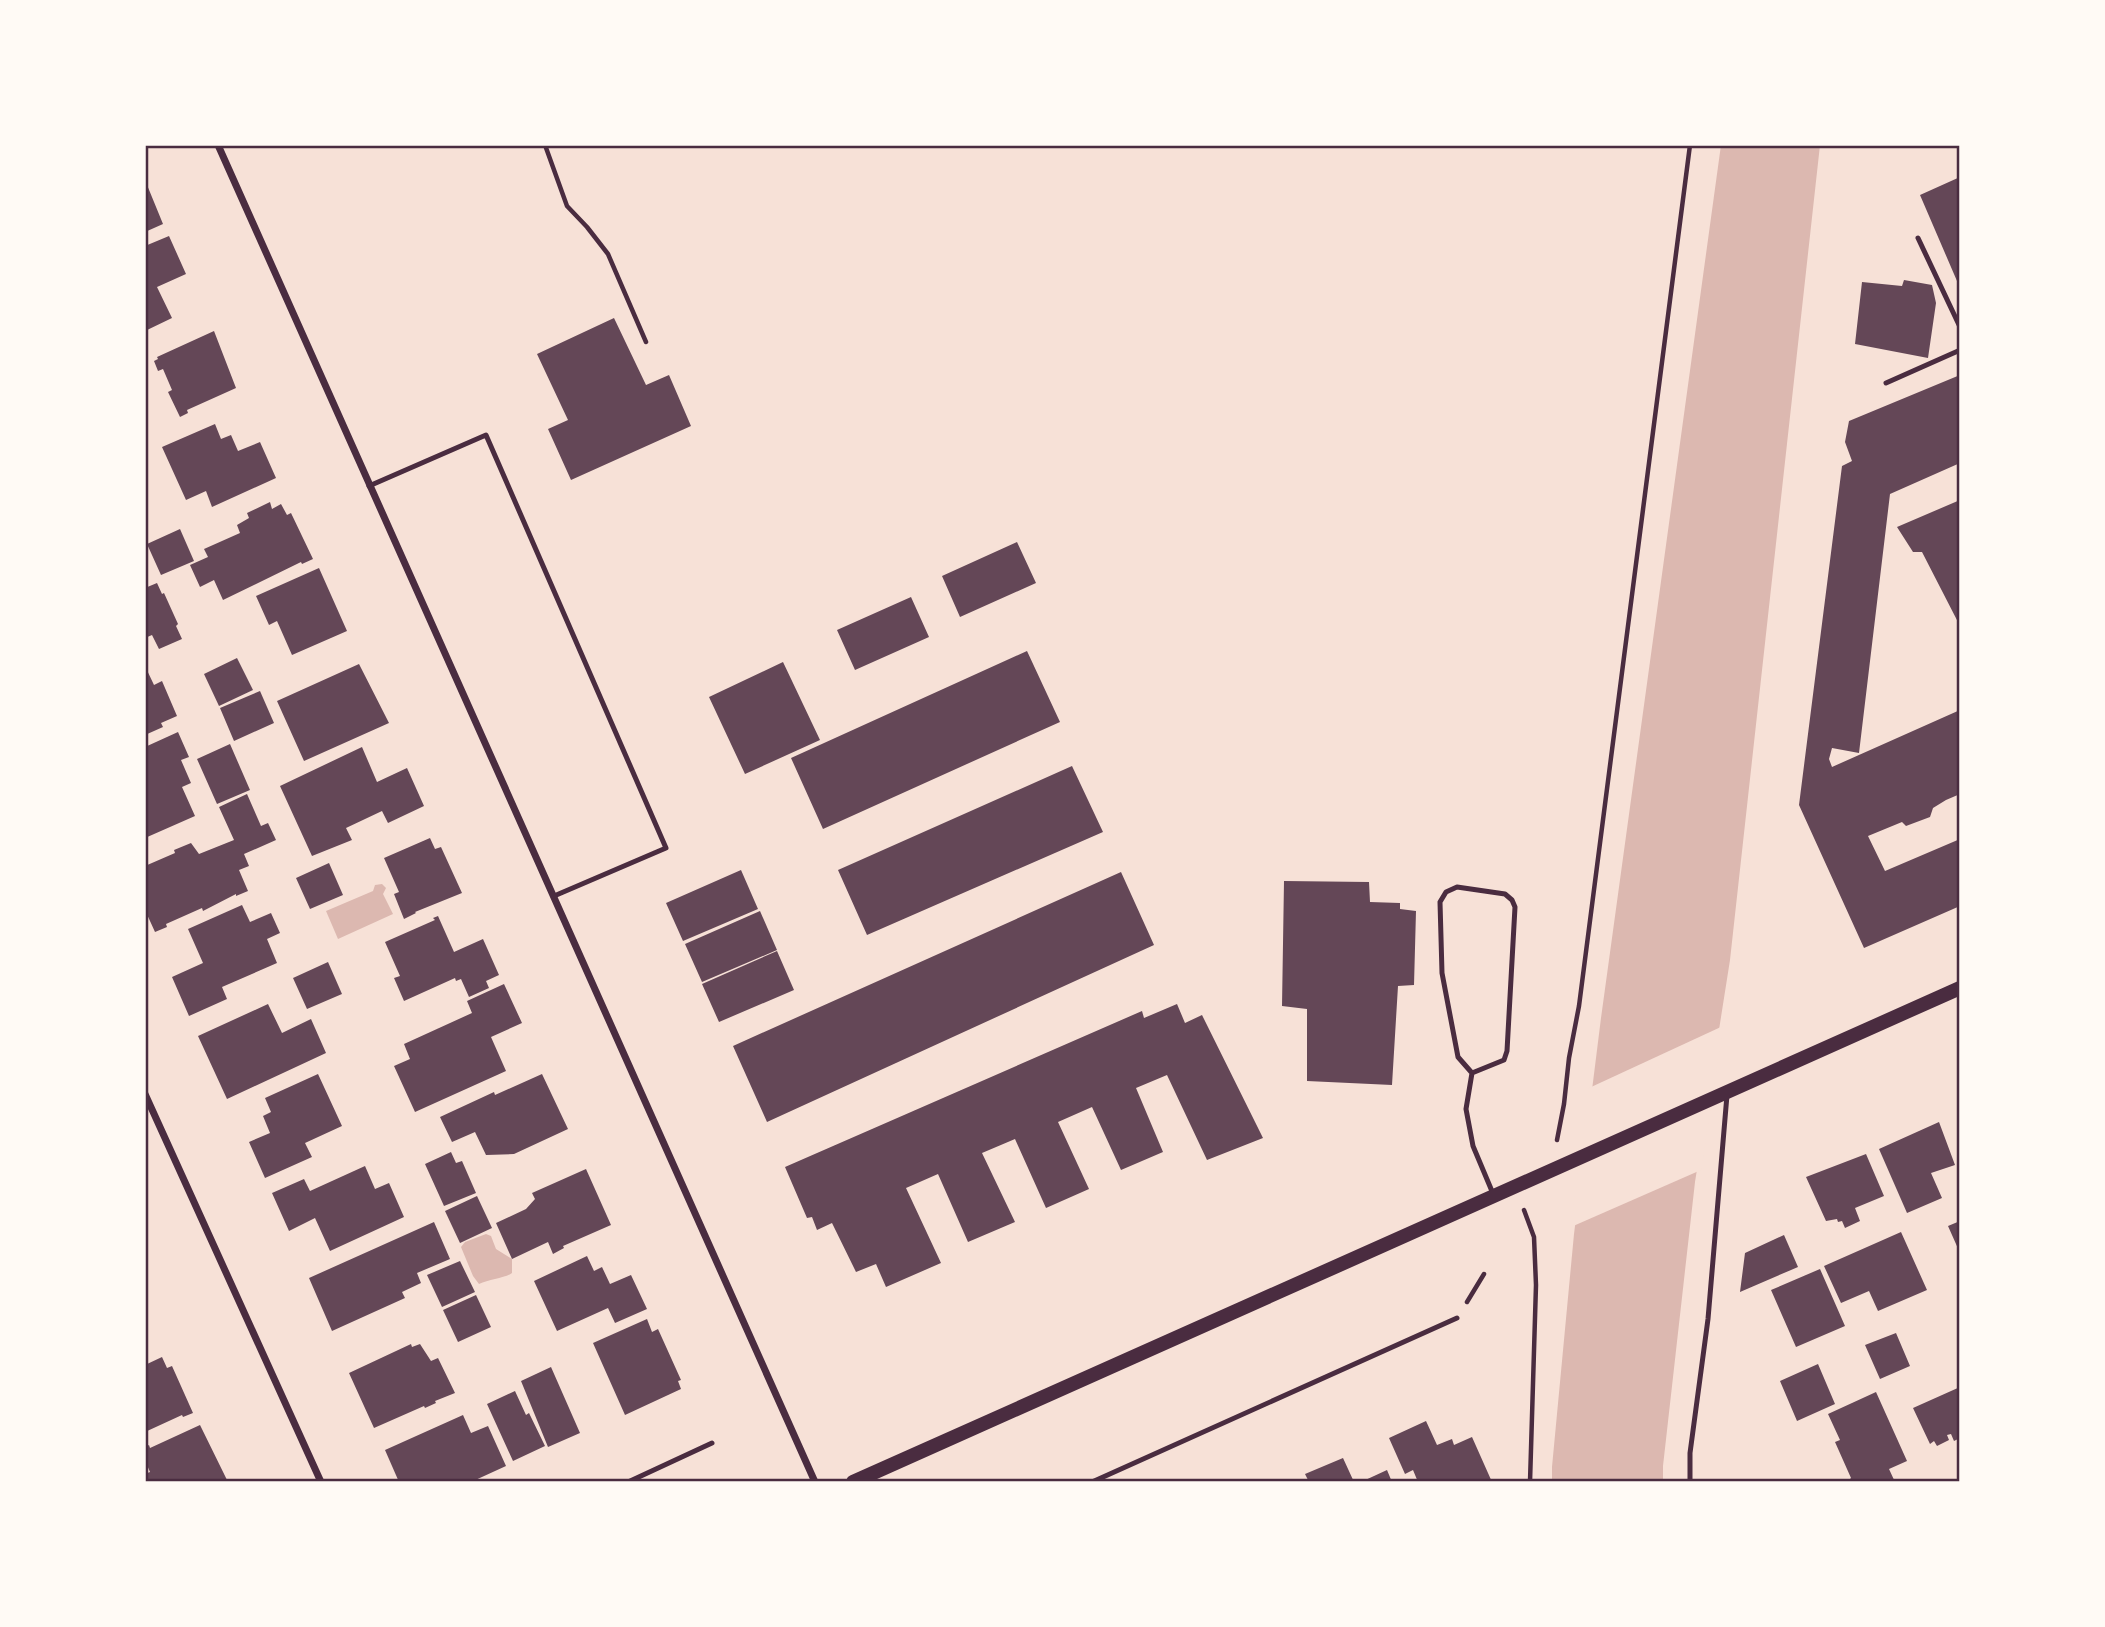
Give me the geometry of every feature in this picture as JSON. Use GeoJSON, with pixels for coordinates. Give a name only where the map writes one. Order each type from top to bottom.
{"type":"FeatureCollection","features":[{"type":"Feature","properties":{"kind":"main road"},"geometry":{"type":"LineString","coordinates":[[853,1482],[1960,988]]}},
{"type":"Feature","properties":{"kind":"street"},"geometry":{"type":"LineString","coordinates":[[218,145],[814,1482]]}},
{"type":"Feature","properties":{"kind":"street"},"geometry":{"type":"LineString","coordinates":[[145,1094],[321,1482]]}},
{"type":"Feature","properties":{"kind":"lane"},"geometry":{"type":"LineString","coordinates":[[1918,238],[1960,327]]}},
{"type":"Feature","properties":{"kind":"lane"},"geometry":{"type":"LineString","coordinates":[[1886,383],[1958,351],[1960,355]]}},
{"type":"Feature","properties":{"kind":"lane"},"geometry":{"type":"LineString","coordinates":[[369,486],[486,435],[666,848],[554,896]]}},
{"type":"Feature","properties":{"kind":"lane"},"geometry":{"type":"LineString","coordinates":[[1457,887],[1506,894],[1514,907],[1507,1051],[1504,1060],[1472,1073],[1458,1058],[1442,973],[1440,902],[1446,892],[1457,887]]}},
{"type":"Feature","properties":{"kind":"lane"},"geometry":{"type":"LineString","coordinates":[[1472,1073],[1466,1109],[1473,1146],[1494,1196]]}},
{"type":"Feature","properties":{"kind":"lane"},"geometry":{"type":"LineString","coordinates":[[1690,1482],[1690,1453],[1708,1319],[1725,1093]]}},
{"type":"Feature","properties":{"kind":"lane"},"geometry":{"type":"LineString","coordinates":[[1093,1482],[1457,1318]]}},
{"type":"Feature","properties":{"kind":"lane"},"geometry":{"type":"LineString","coordinates":[[628,1482],[712,1443]]}},
{"type":"Feature","properties":{"kind":"path"},"geometry":{"type":"LineString","coordinates":[[545,145],[567,206],[608,254],[646,342]]}},
{"type":"Feature","properties":{"kind":"path"},"geometry":{"type":"LineString","coordinates":[[1550,1171],[1564,1104],[1581,992],[1690,145]]}},
{"type":"Feature","properties":{"kind":"path"},"geometry":{"type":"LineString","coordinates":[[1514,1187],[1534,1237],[1536,1285],[1530,1482]]}},
{"type":"Feature","properties":{"kind":"path"},"geometry":{"type":"LineString","coordinates":[[1457,1318],[1484,1274]]}},
{"type":"Feature","properties":{"kind":"shaded area"},"geometry":{"type":"Polygon","coordinates":[[[1721,145],[1820,145],[1730,960],[1695,1182],[1663,1482],[1552,1482],[1574,1234],[1601,1018],[1721,145]]]}},
{"type":"Feature","properties":{"kind":"shaded area"},"geometry":{"type":"Polygon","coordinates":[[[382,884],[386,888],[383,894],[393,914],[338,939],[326,911],[373,891],[375,885],[382,884]]]}},
{"type":"Feature","properties":{"kind":"shaded area"},"geometry":{"type":"Polygon","coordinates":[[[486,1234],[491,1236],[496,1249],[512,1259],[512,1273],[479,1284],[461,1247],[465,1242],[486,1234]]]}},
{"type":"Feature","properties":{"kind":"pier"},"geometry":{"type":"Polygon","coordinates":[[[1723,1026],[1701,1170],[1571,1227],[1589,1088],[1723,1026]]]}},
{"type":"Feature","properties":{"kind":"building"},"geometry":{"type":"Polygon","coordinates":[[[1960,177],[1960,288],[1920,195],[1960,177]]]}},
{"type":"Feature","properties":{"kind":"building"},"geometry":{"type":"Polygon","coordinates":[[[145,180],[163,224],[145,232],[145,180]]]}},
{"type":"Feature","properties":{"kind":"building"},"geometry":{"type":"Polygon","coordinates":[[[169,236],[186,274],[157,287],[172,318],[145,331],[145,246],[169,236]]]}},
{"type":"Feature","properties":{"kind":"building"},"geometry":{"type":"Polygon","coordinates":[[[1904,280],[1932,285],[1936,303],[1928,358],[1855,344],[1862,282],[1902,286],[1904,280]]]}},
{"type":"Feature","properties":{"kind":"building"},"geometry":{"type":"Polygon","coordinates":[[[614,318],[646,385],[669,375],[691,426],[571,480],[548,429],[568,420],[537,354],[614,318]]]}},
{"type":"Feature","properties":{"kind":"building"},"geometry":{"type":"Polygon","coordinates":[[[214,331],[236,388],[187,410],[188,413],[180,417],[168,392],[172,390],[163,369],[158,371],[154,361],[157,357],[214,331]]]}},
{"type":"Feature","properties":{"kind":"building"},"geometry":{"type":"Polygon","coordinates":[[[1960,375],[1960,463],[1890,494],[1859,753],[1832,748],[1829,759],[1832,767],[1960,710],[1960,794],[1933,808],[1930,817],[1906,826],[1902,822],[1868,836],[1885,871],[1960,839],[1960,906],[1864,948],[1799,805],[1842,466],[1852,461],[1845,442],[1849,421],[1960,375]]]}},
{"type":"Feature","properties":{"kind":"building"},"geometry":{"type":"Polygon","coordinates":[[[215,424],[221,439],[231,435],[238,451],[260,442],[276,478],[212,507],[206,491],[186,500],[162,447],[215,424]]]}},
{"type":"Feature","properties":{"kind":"building"},"geometry":{"type":"Polygon","coordinates":[[[1960,500],[1960,626],[1922,552],[1913,552],[1897,527],[1960,500]]]}},
{"type":"Feature","properties":{"kind":"building"},"geometry":{"type":"Polygon","coordinates":[[[270,502],[272,509],[281,504],[287,515],[291,513],[313,559],[302,564],[301,562],[223,600],[214,580],[200,587],[190,565],[208,557],[204,549],[240,533],[237,525],[249,518],[247,513],[270,502]]]}},
{"type":"Feature","properties":{"kind":"building"},"geometry":{"type":"Polygon","coordinates":[[[180,529],[194,561],[161,575],[147,544],[180,529]]]}},
{"type":"Feature","properties":{"kind":"building"},"geometry":{"type":"Polygon","coordinates":[[[1017,542],[1036,583],[960,617],[942,576],[1017,542]]]}},
{"type":"Feature","properties":{"kind":"building"},"geometry":{"type":"Polygon","coordinates":[[[319,568],[347,631],[292,655],[277,621],[269,625],[256,596],[319,568]]]}},
{"type":"Feature","properties":{"kind":"building"},"geometry":{"type":"Polygon","coordinates":[[[157,583],[178,624],[176,626],[182,639],[159,649],[152,635],[145,638],[145,588],[157,583]]]}},
{"type":"Feature","properties":{"kind":"building"},"geometry":{"type":"Polygon","coordinates":[[[911,597],[929,637],[855,670],[837,630],[911,597]]]}},
{"type":"Feature","properties":{"kind":"building"},"geometry":{"type":"Polygon","coordinates":[[[1027,651],[1060,722],[823,829],[791,758],[1027,651]]]}},
{"type":"Feature","properties":{"kind":"building"},"geometry":{"type":"Polygon","coordinates":[[[237,658],[253,690],[219,706],[204,674],[237,658]]]}},
{"type":"Feature","properties":{"kind":"building"},"geometry":{"type":"Polygon","coordinates":[[[783,662],[820,740],[745,774],[709,697],[783,662]]]}},
{"type":"Feature","properties":{"kind":"building"},"geometry":{"type":"Polygon","coordinates":[[[359,664],[389,723],[304,761],[277,701],[359,664]]]}},
{"type":"Feature","properties":{"kind":"building"},"geometry":{"type":"Polygon","coordinates":[[[145,666],[154,685],[162,681],[177,716],[161,723],[163,727],[145,735],[145,666]]]}},
{"type":"Feature","properties":{"kind":"building"},"geometry":{"type":"Polygon","coordinates":[[[260,691],[274,723],[234,741],[220,708],[260,691]]]}},
{"type":"Feature","properties":{"kind":"building"},"geometry":{"type":"Polygon","coordinates":[[[178,732],[189,757],[181,760],[191,783],[182,787],[195,816],[145,838],[145,747],[178,732]]]}},
{"type":"Feature","properties":{"kind":"building"},"geometry":{"type":"Polygon","coordinates":[[[230,744],[250,790],[217,804],[197,759],[230,744]]]}},
{"type":"Feature","properties":{"kind":"building"},"geometry":{"type":"Polygon","coordinates":[[[362,747],[377,782],[407,768],[424,806],[388,823],[382,811],[346,828],[352,840],[312,856],[280,786],[362,747]]]}},
{"type":"Feature","properties":{"kind":"building"},"geometry":{"type":"Polygon","coordinates":[[[1072,766],[1103,832],[867,935],[838,870],[1072,766]]]}},
{"type":"Feature","properties":{"kind":"building"},"geometry":{"type":"Polygon","coordinates":[[[247,794],[261,826],[268,823],[276,840],[244,854],[249,866],[239,870],[248,891],[236,894],[203,911],[202,908],[166,924],[167,927],[155,932],[145,910],[145,866],[191,843],[199,854],[234,840],[219,807],[247,794]]]}},
{"type":"Feature","properties":{"kind":"building"},"geometry":{"type":"Polygon","coordinates":[[[430,838],[435,849],[441,847],[462,893],[404,919],[394,894],[399,892],[384,858],[430,838]]]}},
{"type":"Feature","properties":{"kind":"building"},"geometry":{"type":"Polygon","coordinates":[[[329,863],[343,895],[310,909],[296,878],[329,863]]]}},
{"type":"Feature","properties":{"kind":"building"},"geometry":{"type":"Polygon","coordinates":[[[741,870],[758,909],[683,941],[666,903],[741,870]]]}},
{"type":"Feature","properties":{"kind":"building"},"geometry":{"type":"Polygon","coordinates":[[[1121,872],[1154,945],[767,1122],[733,1046],[1121,872]]]}},
{"type":"Feature","properties":{"kind":"building"},"geometry":{"type":"Polygon","coordinates":[[[1284,881],[1369,882],[1370,902],[1400,903],[1400,909],[1416,911],[1414,985],[1398,986],[1392,1085],[1307,1081],[1307,1009],[1282,1006],[1284,881]]]}},
{"type":"Feature","properties":{"kind":"building"},"geometry":{"type":"Polygon","coordinates":[[[242,905],[250,922],[271,913],[280,933],[267,939],[277,963],[222,987],[227,999],[189,1016],[172,977],[203,963],[188,929],[242,905]]]}},
{"type":"Feature","properties":{"kind":"building"},"geometry":{"type":"Polygon","coordinates":[[[760,911],[777,950],[702,982],[685,944],[760,911]]]}},
{"type":"Feature","properties":{"kind":"building"},"geometry":{"type":"Polygon","coordinates":[[[438,916],[454,952],[483,939],[499,975],[486,981],[489,988],[469,997],[461,979],[456,981],[455,978],[404,1001],[394,978],[400,976],[385,942],[435,920],[433,918],[438,916]]]}},
{"type":"Feature","properties":{"kind":"building"},"geometry":{"type":"Polygon","coordinates":[[[777,951],[794,990],[719,1022],[702,984],[777,951]]]}},
{"type":"Feature","properties":{"kind":"building"},"geometry":{"type":"Polygon","coordinates":[[[328,962],[342,994],[307,1009],[293,978],[328,962]]]}},
{"type":"Feature","properties":{"kind":"building"},"geometry":{"type":"Polygon","coordinates":[[[504,984],[522,1023],[491,1037],[506,1071],[415,1112],[394,1066],[410,1059],[404,1044],[472,1013],[467,1001],[504,984]]]}},
{"type":"Feature","properties":{"kind":"building"},"geometry":{"type":"Polygon","coordinates":[[[268,1004],[282,1033],[311,1019],[326,1053],[227,1099],[198,1036],[268,1004]]]}},
{"type":"Feature","properties":{"kind":"building"},"geometry":{"type":"Polygon","coordinates":[[[1177,1004],[1185,1023],[1202,1015],[1263,1138],[1207,1160],[1167,1075],[1136,1088],[1163,1152],[1121,1170],[1092,1107],[1058,1122],[1089,1189],[1046,1208],[1015,1139],[982,1153],[1015,1222],[968,1242],[938,1174],[906,1188],[941,1263],[886,1287],[876,1264],[856,1272],[832,1223],[817,1230],[812,1217],[807,1218],[785,1167],[1142,1011],[1144,1018],[1177,1004]]]}},
{"type":"Feature","properties":{"kind":"building"},"geometry":{"type":"Polygon","coordinates":[[[318,1074],[342,1126],[305,1143],[312,1157],[265,1178],[249,1142],[270,1133],[263,1116],[271,1112],[265,1098],[318,1074]]]}},
{"type":"Feature","properties":{"kind":"building"},"geometry":{"type":"Polygon","coordinates":[[[542,1074],[568,1129],[514,1154],[486,1155],[475,1132],[452,1142],[440,1117],[542,1074]]]}},
{"type":"Feature","properties":{"kind":"building"},"geometry":{"type":"Polygon","coordinates":[[[1939,1122],[1955,1165],[1931,1173],[1942,1198],[1907,1213],[1879,1149],[1939,1122]]]}},
{"type":"Feature","properties":{"kind":"building"},"geometry":{"type":"Polygon","coordinates":[[[451,1152],[456,1163],[462,1161],[476,1193],[444,1206],[425,1164],[451,1152]]]}},
{"type":"Feature","properties":{"kind":"building"},"geometry":{"type":"Polygon","coordinates":[[[1866,1154],[1884,1196],[1855,1208],[1860,1221],[1845,1228],[1842,1221],[1838,1222],[1837,1219],[1826,1221],[1806,1177],[1866,1154]]]}},
{"type":"Feature","properties":{"kind":"building"},"geometry":{"type":"Polygon","coordinates":[[[365,1166],[375,1189],[389,1183],[404,1217],[330,1251],[315,1218],[289,1231],[272,1193],[304,1179],[310,1191],[365,1166]]]}},
{"type":"Feature","properties":{"kind":"building"},"geometry":{"type":"Polygon","coordinates":[[[586,1169],[611,1225],[563,1246],[564,1248],[553,1254],[548,1242],[512,1259],[496,1223],[526,1209],[535,1199],[532,1193],[586,1169]]]}},
{"type":"Feature","properties":{"kind":"building"},"geometry":{"type":"Polygon","coordinates":[[[477,1196],[492,1228],[460,1243],[445,1211],[477,1196]]]}},
{"type":"Feature","properties":{"kind":"building"},"geometry":{"type":"Polygon","coordinates":[[[1960,1221],[1960,1253],[1948,1226],[1960,1221]]]}},
{"type":"Feature","properties":{"kind":"building"},"geometry":{"type":"Polygon","coordinates":[[[434,1222],[450,1259],[417,1273],[421,1283],[402,1292],[405,1298],[332,1331],[309,1278],[434,1222]]]}},
{"type":"Feature","properties":{"kind":"building"},"geometry":{"type":"Polygon","coordinates":[[[1901,1232],[1927,1290],[1878,1311],[1869,1291],[1841,1303],[1824,1266],[1901,1232]]]}},
{"type":"Feature","properties":{"kind":"building"},"geometry":{"type":"Polygon","coordinates":[[[1784,1235],[1798,1267],[1740,1292],[1745,1253],[1784,1235]]]}},
{"type":"Feature","properties":{"kind":"building"},"geometry":{"type":"Polygon","coordinates":[[[587,1256],[594,1271],[602,1267],[610,1284],[631,1275],[647,1309],[615,1323],[608,1308],[557,1331],[534,1281],[587,1256]]]}},
{"type":"Feature","properties":{"kind":"building"},"geometry":{"type":"Polygon","coordinates":[[[460,1261],[475,1292],[442,1307],[427,1275],[460,1261]]]}},
{"type":"Feature","properties":{"kind":"building"},"geometry":{"type":"Polygon","coordinates":[[[1820,1269],[1845,1326],[1796,1347],[1771,1290],[1820,1269]]]}},
{"type":"Feature","properties":{"kind":"building"},"geometry":{"type":"Polygon","coordinates":[[[476,1295],[491,1327],[458,1342],[443,1310],[476,1295]]]}},
{"type":"Feature","properties":{"kind":"building"},"geometry":{"type":"Polygon","coordinates":[[[647,1319],[652,1332],[658,1329],[681,1380],[678,1381],[681,1389],[625,1415],[593,1343],[647,1319]]]}},
{"type":"Feature","properties":{"kind":"building"},"geometry":{"type":"Polygon","coordinates":[[[1896,1333],[1910,1366],[1880,1379],[1865,1345],[1896,1333]]]}},
{"type":"Feature","properties":{"kind":"building"},"geometry":{"type":"Polygon","coordinates":[[[411,1344],[412,1347],[420,1344],[431,1361],[438,1358],[455,1393],[374,1428],[349,1373],[411,1344]]]}},
{"type":"Feature","properties":{"kind":"building"},"geometry":{"type":"Polygon","coordinates":[[[162,1357],[167,1368],[172,1366],[193,1413],[183,1417],[182,1415],[145,1432],[145,1365],[162,1357]]]}},
{"type":"Feature","properties":{"kind":"building"},"geometry":{"type":"Polygon","coordinates":[[[1818,1364],[1835,1404],[1797,1421],[1780,1381],[1818,1364]]]}},
{"type":"Feature","properties":{"kind":"building"},"geometry":{"type":"Polygon","coordinates":[[[551,1367],[580,1433],[548,1447],[521,1381],[551,1367]]]}},
{"type":"Feature","properties":{"kind":"building"},"geometry":{"type":"Polygon","coordinates":[[[1960,1387],[1960,1438],[1954,1441],[1951,1434],[1947,1435],[1949,1440],[1937,1446],[1934,1441],[1930,1444],[1913,1408],[1960,1387]]]}},
{"type":"Feature","properties":{"kind":"building"},"geometry":{"type":"Polygon","coordinates":[[[515,1391],[545,1446],[513,1461],[487,1404],[515,1391]]]}},
{"type":"Feature","properties":{"kind":"building"},"geometry":{"type":"Polygon","coordinates":[[[1876,1392],[1907,1461],[1889,1469],[1895,1482],[1851,1482],[1835,1442],[1840,1440],[1828,1414],[1876,1392]]]}},
{"type":"Feature","properties":{"kind":"building"},"geometry":{"type":"Polygon","coordinates":[[[463,1415],[471,1433],[488,1426],[506,1466],[471,1482],[399,1482],[385,1450],[463,1415]]]}},
{"type":"Feature","properties":{"kind":"building"},"geometry":{"type":"Polygon","coordinates":[[[1426,1421],[1437,1445],[1452,1439],[1454,1445],[1472,1437],[1492,1482],[1418,1482],[1413,1470],[1405,1474],[1389,1438],[1426,1421]]]}},
{"type":"Feature","properties":{"kind":"building"},"geometry":{"type":"Polygon","coordinates":[[[200,1425],[227,1480],[145,1482],[145,1474],[150,1472],[147,1465],[145,1466],[145,1447],[149,1445],[150,1448],[200,1425]]]}},
{"type":"Feature","properties":{"kind":"building"},"geometry":{"type":"Polygon","coordinates":[[[1343,1458],[1354,1482],[1309,1482],[1305,1474],[1343,1458]]]}},
{"type":"Feature","properties":{"kind":"building"},"geometry":{"type":"Polygon","coordinates":[[[1387,1470],[1392,1482],[1361,1482],[1387,1470]]]}}]}
